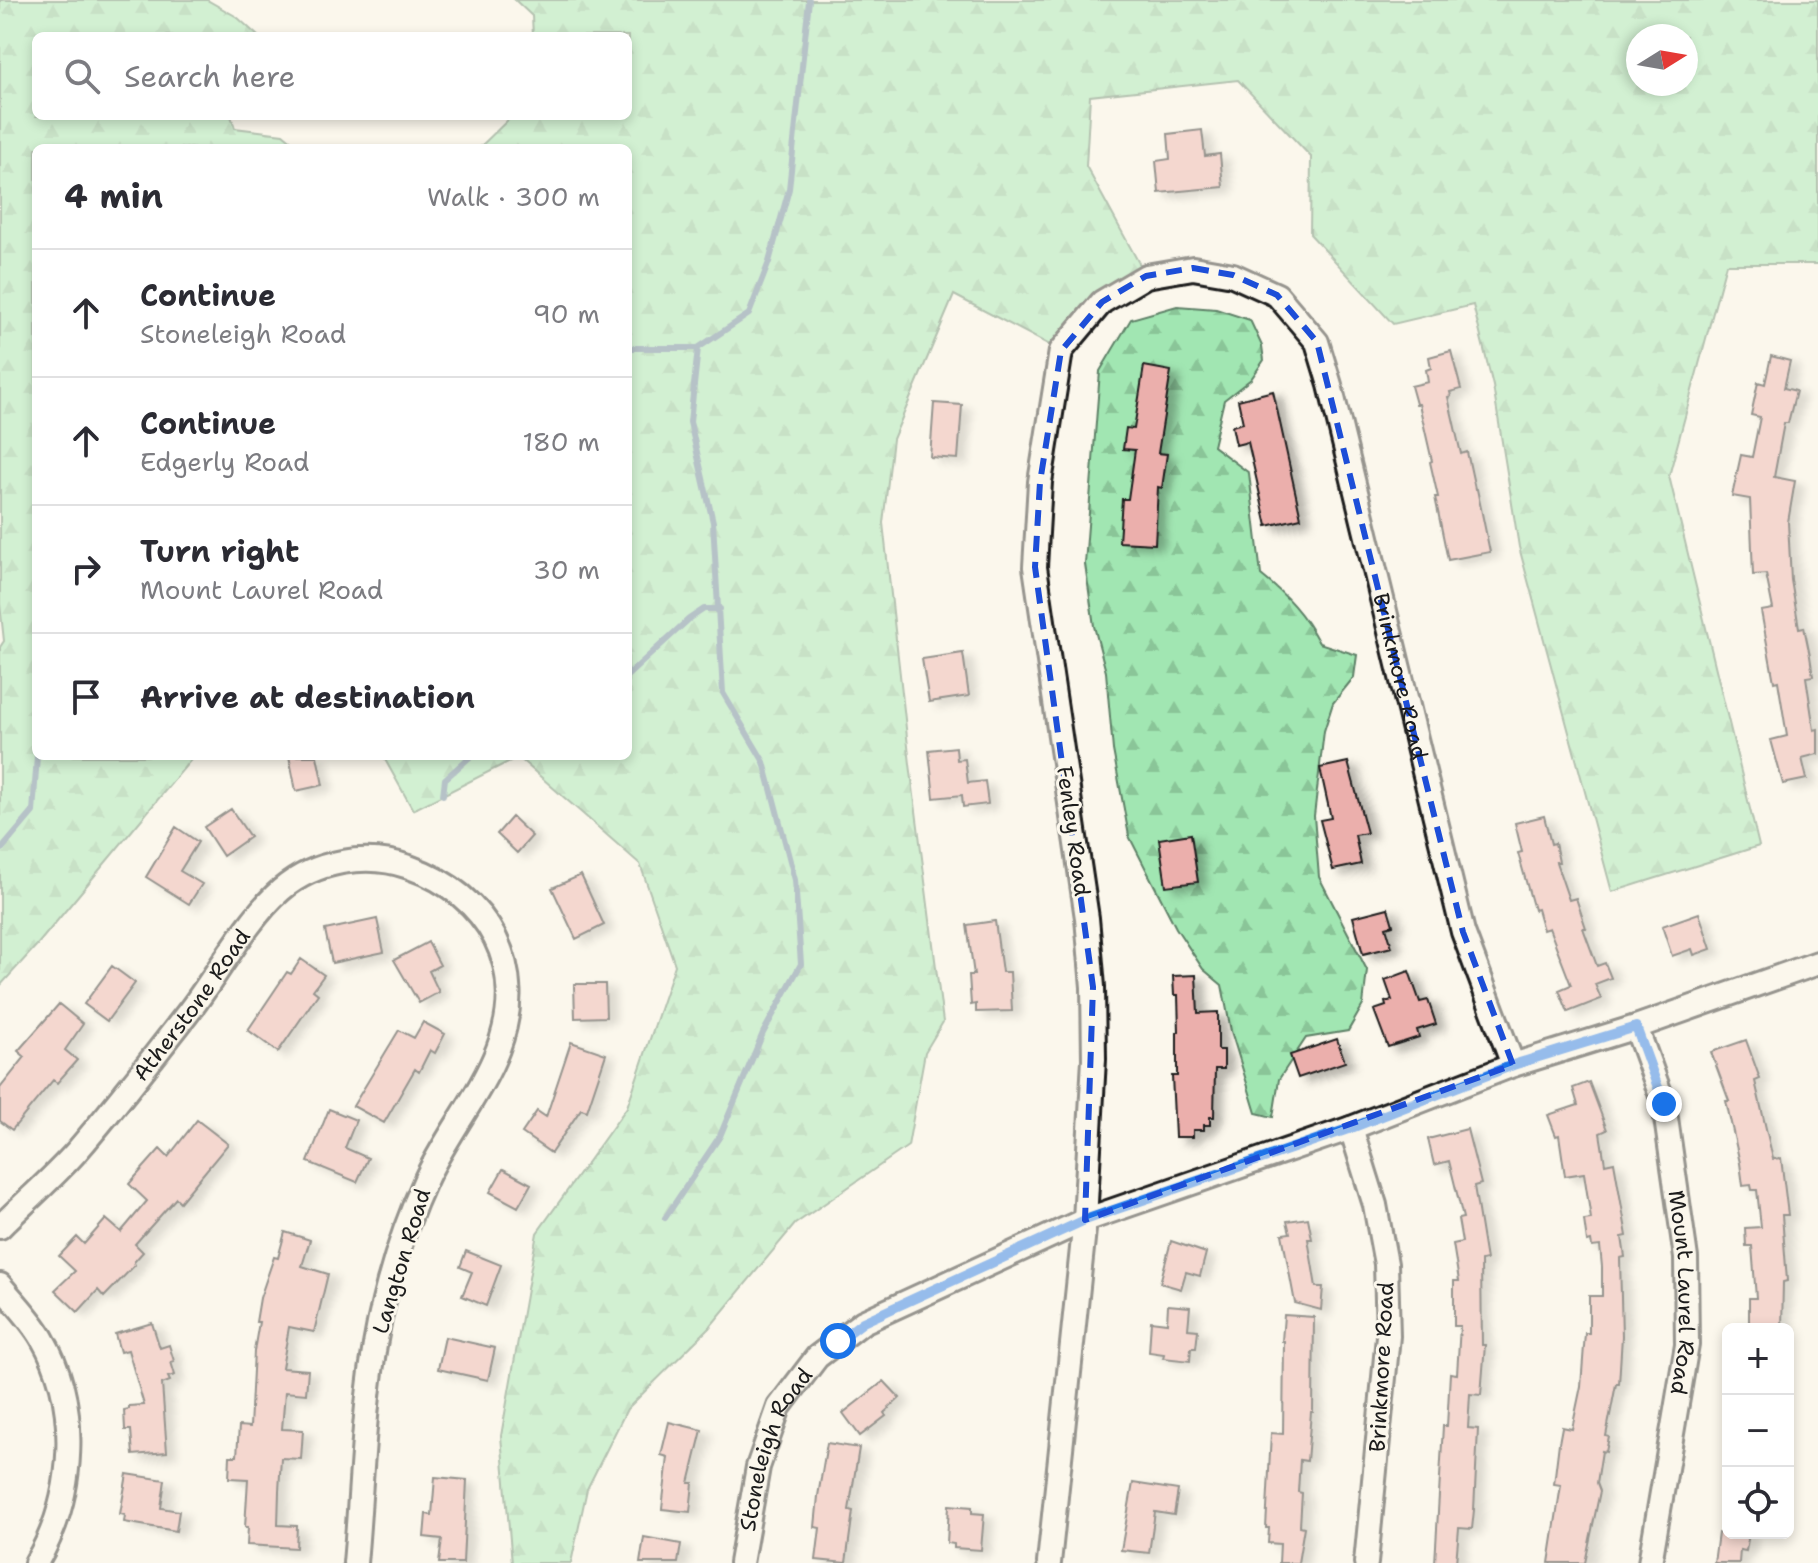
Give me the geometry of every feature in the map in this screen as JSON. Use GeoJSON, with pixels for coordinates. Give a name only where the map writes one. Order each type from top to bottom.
{"type":"FeatureCollection","features":[{"type":"Feature","properties":{"kind":"street","name":"Fenley Road"},"geometry":{"type":"LineString","coordinates":[[1049,1563],[1085,1220],[1094,1059],[1093,987],[1087,918],[1035,567],[1040,482],[1061,351],[1102,302],[1146,276],[1193,268],[1233,275],[1277,295]]}},
{"type":"Feature","properties":{"kind":"street","name":"Brinkmore Road"},"geometry":{"type":"LineString","coordinates":[[1277,295],[1317,342],[1463,932],[1513,1065]]}},
{"type":"Feature","properties":{"kind":"street","name":"Atherstone Road"},"geometry":{"type":"LineString","coordinates":[[0,1227],[75,1152],[189,1012],[262,911],[281,890],[306,874],[359,859],[395,862],[422,871]]}},
{"type":"Feature","properties":{"kind":"street","name":"Langton Road"},"geometry":{"type":"LineString","coordinates":[[355,1563],[366,1405],[384,1301],[426,1180],[497,1052],[505,1027],[508,993],[506,964],[493,932],[472,905],[449,886],[422,871]]}},
{"type":"Feature","properties":{"kind":"street","name":"Stoneleigh Road"},"geometry":{"type":"LineString","coordinates":[[741,1563],[758,1467],[779,1407],[817,1357],[863,1322],[1085,1220],[1351,1128],[1513,1065],[1636,1027],[1818,963]]}},
{"type":"Feature","properties":{"kind":"street","name":"Mount Laurel Road"},"geometry":{"type":"LineString","coordinates":[[1636,1027],[1664,1104],[1686,1258],[1687,1345],[1650,1563]]}},
{"type":"Feature","properties":{"kind":"street","name":"Brinkmore Road"},"geometry":{"type":"LineString","coordinates":[[1351,1128],[1375,1205],[1386,1264],[1388,1336],[1366,1563]]}},
{"type":"Feature","properties":{"kind":"street"},"geometry":{"type":"LineString","coordinates":[[0,1285],[42,1337],[59,1375],[67,1417],[69,1456],[64,1494],[36,1563]]}},
{"type":"Feature","properties":{"kind":"highlighted area"},"geometry":{"type":"Polygon","coordinates":[[[1193,268],[1233,275],[1277,295],[1317,342],[1463,932],[1513,1065],[1085,1220],[1093,987],[1035,567],[1040,482],[1061,351],[1102,302],[1146,276],[1193,268]]]}},
{"type":"Feature","properties":{"kind":"green space"},"geometry":{"type":"Polygon","coordinates":[[[0,0],[207,0],[237,17],[254,32],[32,32],[32,120],[232,120],[235,128],[283,134],[295,144],[32,144],[32,760],[191,760],[0,986],[0,647],[4,641],[0,604],[0,0]]]}},
{"type":"Feature","properties":{"kind":"green space"},"geometry":{"type":"Polygon","coordinates":[[[515,0],[1818,0],[1818,264],[1726,264],[1669,476],[1759,846],[1612,892],[1519,547],[1493,386],[1473,305],[1393,324],[1310,234],[1311,157],[1238,80],[1090,96],[1086,166],[1146,276],[1061,351],[954,295],[893,439],[883,523],[943,1022],[925,1052],[908,1146],[795,1224],[709,1328],[627,1409],[587,1489],[571,1563],[512,1563],[501,1436],[537,1233],[627,1107],[675,965],[640,864],[521,760],[632,760],[632,144],[483,144],[508,120],[632,120],[632,32],[533,32],[532,16],[515,0]]]}},
{"type":"Feature","properties":{"kind":"green space"},"geometry":{"type":"Polygon","coordinates":[[[1177,306],[1216,309],[1250,320],[1262,346],[1264,360],[1251,379],[1224,400],[1213,446],[1249,473],[1261,575],[1294,606],[1319,643],[1357,655],[1354,677],[1333,703],[1324,731],[1314,816],[1319,877],[1367,970],[1363,1005],[1348,1031],[1306,1038],[1279,1079],[1273,1117],[1256,1113],[1231,1031],[1222,985],[1203,969],[1176,928],[1129,836],[1113,750],[1106,672],[1094,626],[1085,564],[1100,371],[1131,319],[1177,306]]]}},
{"type":"Feature","properties":{"kind":"green space"},"geometry":{"type":"Polygon","coordinates":[[[385,760],[512,760],[413,810],[385,760]]]}},
{"type":"Feature","properties":{"kind":"building"},"geometry":{"type":"Polygon","coordinates":[[[1202,130],[1205,156],[1220,154],[1223,187],[1159,193],[1156,161],[1170,159],[1168,134],[1202,130]]]}},
{"type":"Feature","properties":{"kind":"building"},"geometry":{"type":"Polygon","coordinates":[[[1451,351],[1461,389],[1450,392],[1451,396],[1448,397],[1461,454],[1467,452],[1490,552],[1448,560],[1435,497],[1438,497],[1432,461],[1419,404],[1416,404],[1411,386],[1428,382],[1426,370],[1431,368],[1429,357],[1451,351]]]}},
{"type":"Feature","properties":{"kind":"building"},"geometry":{"type":"Polygon","coordinates":[[[1771,356],[1790,361],[1784,388],[1796,391],[1788,423],[1784,423],[1774,477],[1795,481],[1788,522],[1791,580],[1799,628],[1804,627],[1810,656],[1813,676],[1806,677],[1814,730],[1818,729],[1818,754],[1802,758],[1807,779],[1783,784],[1771,740],[1787,736],[1761,611],[1773,609],[1766,574],[1753,575],[1750,499],[1732,496],[1741,455],[1752,457],[1760,417],[1751,415],[1758,382],[1765,384],[1771,356]]]}},
{"type":"Feature","properties":{"kind":"building"},"geometry":{"type":"Polygon","coordinates":[[[1144,366],[1171,371],[1158,453],[1167,454],[1162,488],[1158,487],[1155,544],[1119,542],[1122,499],[1128,499],[1135,450],[1123,449],[1126,428],[1134,429],[1144,366]]]}},
{"type":"Feature","properties":{"kind":"building"},"geometry":{"type":"Polygon","coordinates":[[[1273,391],[1301,518],[1267,526],[1248,442],[1236,445],[1232,426],[1243,423],[1238,400],[1273,391]]]}},
{"type":"Feature","properties":{"kind":"building"},"geometry":{"type":"Polygon","coordinates":[[[934,403],[962,405],[958,459],[930,457],[934,403]]]}},
{"type":"Feature","properties":{"kind":"building"},"geometry":{"type":"Polygon","coordinates":[[[963,653],[969,696],[929,702],[922,659],[963,653]]]}},
{"type":"Feature","properties":{"kind":"building"},"geometry":{"type":"Polygon","coordinates":[[[956,747],[957,760],[965,759],[968,783],[985,781],[988,804],[963,807],[962,795],[934,798],[929,750],[956,747]]]}},
{"type":"Feature","properties":{"kind":"building"},"geometry":{"type":"Polygon","coordinates":[[[290,760],[318,760],[323,785],[296,791],[290,760]]]}},
{"type":"Feature","properties":{"kind":"building"},"geometry":{"type":"Polygon","coordinates":[[[1348,762],[1367,833],[1355,835],[1361,864],[1333,870],[1320,820],[1331,818],[1320,768],[1348,762]]]}},
{"type":"Feature","properties":{"kind":"building"},"geometry":{"type":"Polygon","coordinates":[[[231,809],[250,837],[223,856],[204,827],[231,809]]]}},
{"type":"Feature","properties":{"kind":"building"},"geometry":{"type":"Polygon","coordinates":[[[1544,816],[1551,844],[1555,843],[1559,862],[1556,862],[1569,900],[1576,898],[1597,966],[1605,963],[1611,978],[1595,984],[1601,999],[1568,1012],[1559,990],[1571,985],[1549,928],[1543,930],[1537,909],[1534,910],[1518,853],[1522,852],[1515,823],[1544,816]]]}},
{"type":"Feature","properties":{"kind":"building"},"geometry":{"type":"Polygon","coordinates":[[[512,817],[532,836],[517,853],[497,834],[512,817]]]}},
{"type":"Feature","properties":{"kind":"building"},"geometry":{"type":"Polygon","coordinates":[[[176,827],[198,842],[180,871],[202,884],[189,904],[146,877],[176,827]]]}},
{"type":"Feature","properties":{"kind":"building"},"geometry":{"type":"Polygon","coordinates":[[[1191,834],[1198,882],[1166,886],[1159,839],[1191,834]]]}},
{"type":"Feature","properties":{"kind":"building"},"geometry":{"type":"Polygon","coordinates":[[[581,875],[604,925],[576,939],[552,888],[581,875]]]}},
{"type":"Feature","properties":{"kind":"building"},"geometry":{"type":"Polygon","coordinates":[[[1388,908],[1393,925],[1386,927],[1392,947],[1363,954],[1353,917],[1388,908]]]}},
{"type":"Feature","properties":{"kind":"building"},"geometry":{"type":"Polygon","coordinates":[[[1699,913],[1711,949],[1694,955],[1692,949],[1672,956],[1662,926],[1699,913]]]}},
{"type":"Feature","properties":{"kind":"building"},"geometry":{"type":"Polygon","coordinates":[[[377,919],[384,952],[332,963],[325,930],[377,919]]]}},
{"type":"Feature","properties":{"kind":"building"},"geometry":{"type":"Polygon","coordinates":[[[995,921],[1002,972],[1010,972],[1012,1011],[976,1012],[976,1004],[971,1005],[969,975],[974,975],[967,925],[995,921]]]}},
{"type":"Feature","properties":{"kind":"building"},"geometry":{"type":"Polygon","coordinates":[[[428,942],[440,965],[429,971],[439,992],[419,1003],[394,960],[428,942]]]}},
{"type":"Feature","properties":{"kind":"building"},"geometry":{"type":"Polygon","coordinates":[[[301,959],[324,975],[313,990],[318,994],[278,1052],[248,1030],[287,972],[291,974],[301,959]]]}},
{"type":"Feature","properties":{"kind":"building"},"geometry":{"type":"Polygon","coordinates":[[[112,966],[135,983],[107,1021],[84,1004],[112,966]]]}},
{"type":"Feature","properties":{"kind":"building"},"geometry":{"type":"Polygon","coordinates":[[[1409,971],[1420,1002],[1428,1000],[1436,1024],[1417,1030],[1419,1037],[1388,1047],[1374,1010],[1392,1000],[1385,980],[1409,971]]]}},
{"type":"Feature","properties":{"kind":"building"},"geometry":{"type":"Polygon","coordinates":[[[1196,975],[1198,1013],[1218,1012],[1218,1050],[1224,1050],[1224,1069],[1215,1069],[1214,1117],[1210,1117],[1210,1125],[1204,1125],[1204,1130],[1193,1130],[1193,1137],[1175,1137],[1172,1076],[1177,1076],[1179,1032],[1178,995],[1174,995],[1173,976],[1196,975]]]}},
{"type":"Feature","properties":{"kind":"building"},"geometry":{"type":"Polygon","coordinates":[[[574,984],[605,984],[606,1017],[575,1018],[574,984]]]}},
{"type":"Feature","properties":{"kind":"building"},"geometry":{"type":"Polygon","coordinates":[[[59,1004],[83,1024],[65,1050],[77,1060],[57,1083],[53,1080],[12,1130],[0,1121],[0,1088],[25,1057],[18,1051],[59,1004]]]}},
{"type":"Feature","properties":{"kind":"building"},"geometry":{"type":"Polygon","coordinates":[[[423,1022],[445,1034],[435,1053],[430,1050],[419,1072],[415,1069],[384,1123],[353,1106],[399,1030],[414,1038],[423,1022]]]}},
{"type":"Feature","properties":{"kind":"building"},"geometry":{"type":"Polygon","coordinates":[[[1337,1039],[1345,1062],[1298,1078],[1290,1055],[1337,1039]]]}},
{"type":"Feature","properties":{"kind":"building"},"geometry":{"type":"Polygon","coordinates":[[[1746,1040],[1760,1079],[1755,1081],[1773,1159],[1781,1158],[1788,1215],[1782,1215],[1787,1281],[1783,1282],[1782,1323],[1749,1323],[1749,1298],[1756,1298],[1752,1246],[1746,1246],[1745,1228],[1761,1227],[1757,1190],[1752,1190],[1751,1185],[1743,1186],[1726,1101],[1729,1101],[1711,1052],[1746,1040]]]}},
{"type":"Feature","properties":{"kind":"building"},"geometry":{"type":"Polygon","coordinates":[[[571,1042],[606,1054],[587,1111],[581,1109],[551,1153],[522,1133],[537,1111],[546,1117],[571,1042]]]}},
{"type":"Feature","properties":{"kind":"building"},"geometry":{"type":"Polygon","coordinates":[[[1589,1082],[1607,1130],[1600,1133],[1605,1164],[1614,1162],[1627,1236],[1622,1237],[1625,1257],[1620,1258],[1622,1336],[1619,1384],[1616,1384],[1606,1436],[1609,1437],[1606,1452],[1602,1451],[1597,1483],[1600,1491],[1585,1563],[1549,1563],[1561,1485],[1554,1484],[1559,1443],[1562,1427],[1572,1429],[1581,1386],[1585,1333],[1589,1333],[1589,1296],[1602,1296],[1602,1267],[1600,1246],[1592,1247],[1591,1241],[1587,1242],[1584,1220],[1591,1219],[1584,1173],[1565,1176],[1559,1135],[1556,1136],[1548,1115],[1578,1105],[1573,1088],[1589,1082]]]}},
{"type":"Feature","properties":{"kind":"building"},"geometry":{"type":"Polygon","coordinates":[[[329,1109],[356,1120],[345,1148],[368,1158],[357,1182],[308,1162],[329,1109]]]}},
{"type":"Feature","properties":{"kind":"building"},"geometry":{"type":"Polygon","coordinates":[[[197,1120],[228,1144],[180,1202],[176,1198],[135,1244],[143,1252],[134,1262],[135,1265],[104,1297],[98,1290],[78,1312],[55,1290],[75,1271],[59,1256],[77,1237],[84,1244],[106,1219],[121,1232],[147,1201],[129,1184],[160,1149],[168,1157],[197,1120]]]}},
{"type":"Feature","properties":{"kind":"building"},"geometry":{"type":"Polygon","coordinates":[[[1467,1129],[1481,1184],[1474,1186],[1486,1260],[1481,1261],[1482,1345],[1485,1345],[1481,1395],[1470,1394],[1468,1428],[1478,1429],[1474,1510],[1472,1529],[1459,1528],[1456,1563],[1435,1563],[1443,1426],[1447,1426],[1450,1373],[1457,1374],[1460,1326],[1454,1326],[1454,1281],[1459,1281],[1453,1244],[1462,1242],[1458,1219],[1463,1218],[1449,1161],[1434,1165],[1428,1139],[1467,1129]]]}},
{"type":"Feature","properties":{"kind":"building"},"geometry":{"type":"Polygon","coordinates":[[[503,1169],[531,1184],[518,1207],[490,1192],[503,1169]]]}},
{"type":"Feature","properties":{"kind":"building"},"geometry":{"type":"Polygon","coordinates":[[[1308,1218],[1312,1239],[1308,1239],[1316,1287],[1323,1287],[1321,1310],[1295,1303],[1282,1234],[1290,1233],[1287,1221],[1308,1218]]]}},
{"type":"Feature","properties":{"kind":"building"},"geometry":{"type":"Polygon","coordinates":[[[285,1232],[310,1240],[302,1266],[328,1274],[314,1332],[289,1327],[282,1368],[308,1370],[306,1394],[285,1392],[282,1429],[303,1430],[301,1459],[281,1458],[279,1491],[278,1525],[297,1526],[296,1548],[247,1545],[248,1479],[229,1478],[230,1456],[237,1456],[239,1426],[250,1427],[260,1298],[274,1257],[278,1258],[285,1232]]]}},
{"type":"Feature","properties":{"kind":"building"},"geometry":{"type":"Polygon","coordinates":[[[1171,1241],[1206,1253],[1200,1276],[1186,1272],[1181,1289],[1160,1283],[1171,1241]]]}},
{"type":"Feature","properties":{"kind":"building"},"geometry":{"type":"Polygon","coordinates":[[[466,1251],[501,1265],[486,1306],[462,1296],[472,1272],[460,1267],[466,1251]]]}},
{"type":"Feature","properties":{"kind":"building"},"geometry":{"type":"Polygon","coordinates":[[[1168,1305],[1190,1307],[1188,1329],[1198,1330],[1196,1348],[1191,1348],[1190,1361],[1163,1358],[1164,1354],[1149,1352],[1151,1321],[1167,1323],[1168,1305]]]}},
{"type":"Feature","properties":{"kind":"building"},"geometry":{"type":"Polygon","coordinates":[[[1284,1315],[1314,1317],[1313,1412],[1307,1461],[1300,1460],[1300,1526],[1304,1527],[1298,1563],[1279,1563],[1280,1544],[1268,1543],[1269,1528],[1266,1528],[1271,1433],[1283,1434],[1284,1315]]]}},
{"type":"Feature","properties":{"kind":"building"},"geometry":{"type":"Polygon","coordinates":[[[152,1323],[160,1348],[169,1345],[174,1361],[171,1362],[175,1375],[162,1384],[167,1452],[133,1455],[131,1430],[125,1430],[124,1410],[129,1406],[144,1405],[128,1350],[120,1352],[115,1334],[152,1323]]]}},
{"type":"Feature","properties":{"kind":"building"},"geometry":{"type":"Polygon","coordinates":[[[445,1337],[495,1348],[488,1380],[438,1369],[445,1337]]]}},
{"type":"Feature","properties":{"kind":"building"},"geometry":{"type":"Polygon","coordinates":[[[884,1381],[900,1398],[884,1413],[886,1416],[860,1436],[843,1413],[884,1381]]]}},
{"type":"Feature","properties":{"kind":"building"},"geometry":{"type":"Polygon","coordinates":[[[669,1422],[702,1430],[689,1483],[693,1483],[690,1512],[662,1509],[668,1457],[661,1455],[669,1422]]]}},
{"type":"Feature","properties":{"kind":"building"},"geometry":{"type":"Polygon","coordinates":[[[827,1443],[859,1448],[849,1510],[853,1511],[846,1563],[816,1560],[820,1528],[815,1527],[827,1443]]]}},
{"type":"Feature","properties":{"kind":"building"},"geometry":{"type":"Polygon","coordinates":[[[127,1474],[165,1480],[161,1508],[179,1511],[176,1531],[124,1522],[125,1515],[120,1514],[127,1474]]]}},
{"type":"Feature","properties":{"kind":"building"},"geometry":{"type":"Polygon","coordinates":[[[435,1477],[467,1480],[463,1563],[439,1563],[442,1539],[424,1537],[426,1514],[432,1515],[435,1477]]]}},
{"type":"Feature","properties":{"kind":"building"},"geometry":{"type":"Polygon","coordinates":[[[1133,1483],[1178,1490],[1174,1515],[1155,1512],[1149,1553],[1121,1550],[1133,1483]]]}},
{"type":"Feature","properties":{"kind":"building"},"geometry":{"type":"Polygon","coordinates":[[[949,1505],[972,1507],[972,1513],[984,1514],[981,1550],[954,1548],[954,1544],[947,1543],[949,1505]]]}},
{"type":"Feature","properties":{"kind":"building"},"geometry":{"type":"Polygon","coordinates":[[[1718,1533],[1722,1533],[1722,1539],[1748,1539],[1746,1551],[1740,1550],[1739,1563],[1714,1563],[1718,1533]]]}},
{"type":"Feature","properties":{"kind":"building"},"geometry":{"type":"Polygon","coordinates":[[[644,1537],[681,1544],[678,1563],[640,1563],[644,1537]]]}},
{"type":"Feature","properties":{"kind":"waterway"},"geometry":{"type":"LineString","coordinates":[[632,348],[698,348],[749,314],[769,262],[789,189],[809,0]]}},
{"type":"Feature","properties":{"kind":"waterway"},"geometry":{"type":"LineString","coordinates":[[665,1218],[720,1136],[763,1033],[801,964],[795,880],[764,762],[723,693],[713,522],[690,422],[698,348]]}},
{"type":"Feature","properties":{"kind":"waterway"},"geometry":{"type":"LineString","coordinates":[[632,671],[689,619],[704,609],[720,609]]}},
{"type":"Feature","properties":{"kind":"waterway"},"geometry":{"type":"LineString","coordinates":[[0,851],[33,812],[37,760]]}},
{"type":"Feature","properties":{"kind":"waterway"},"geometry":{"type":"LineString","coordinates":[[443,795],[445,779],[466,760]]}},
{"type":"Feature","properties":{"kind":"route"},"geometry":{"type":"LineString","coordinates":[[838,1341],[863,1322],[1085,1220],[1351,1128],[1513,1065],[1636,1027],[1664,1104]]}}]}
